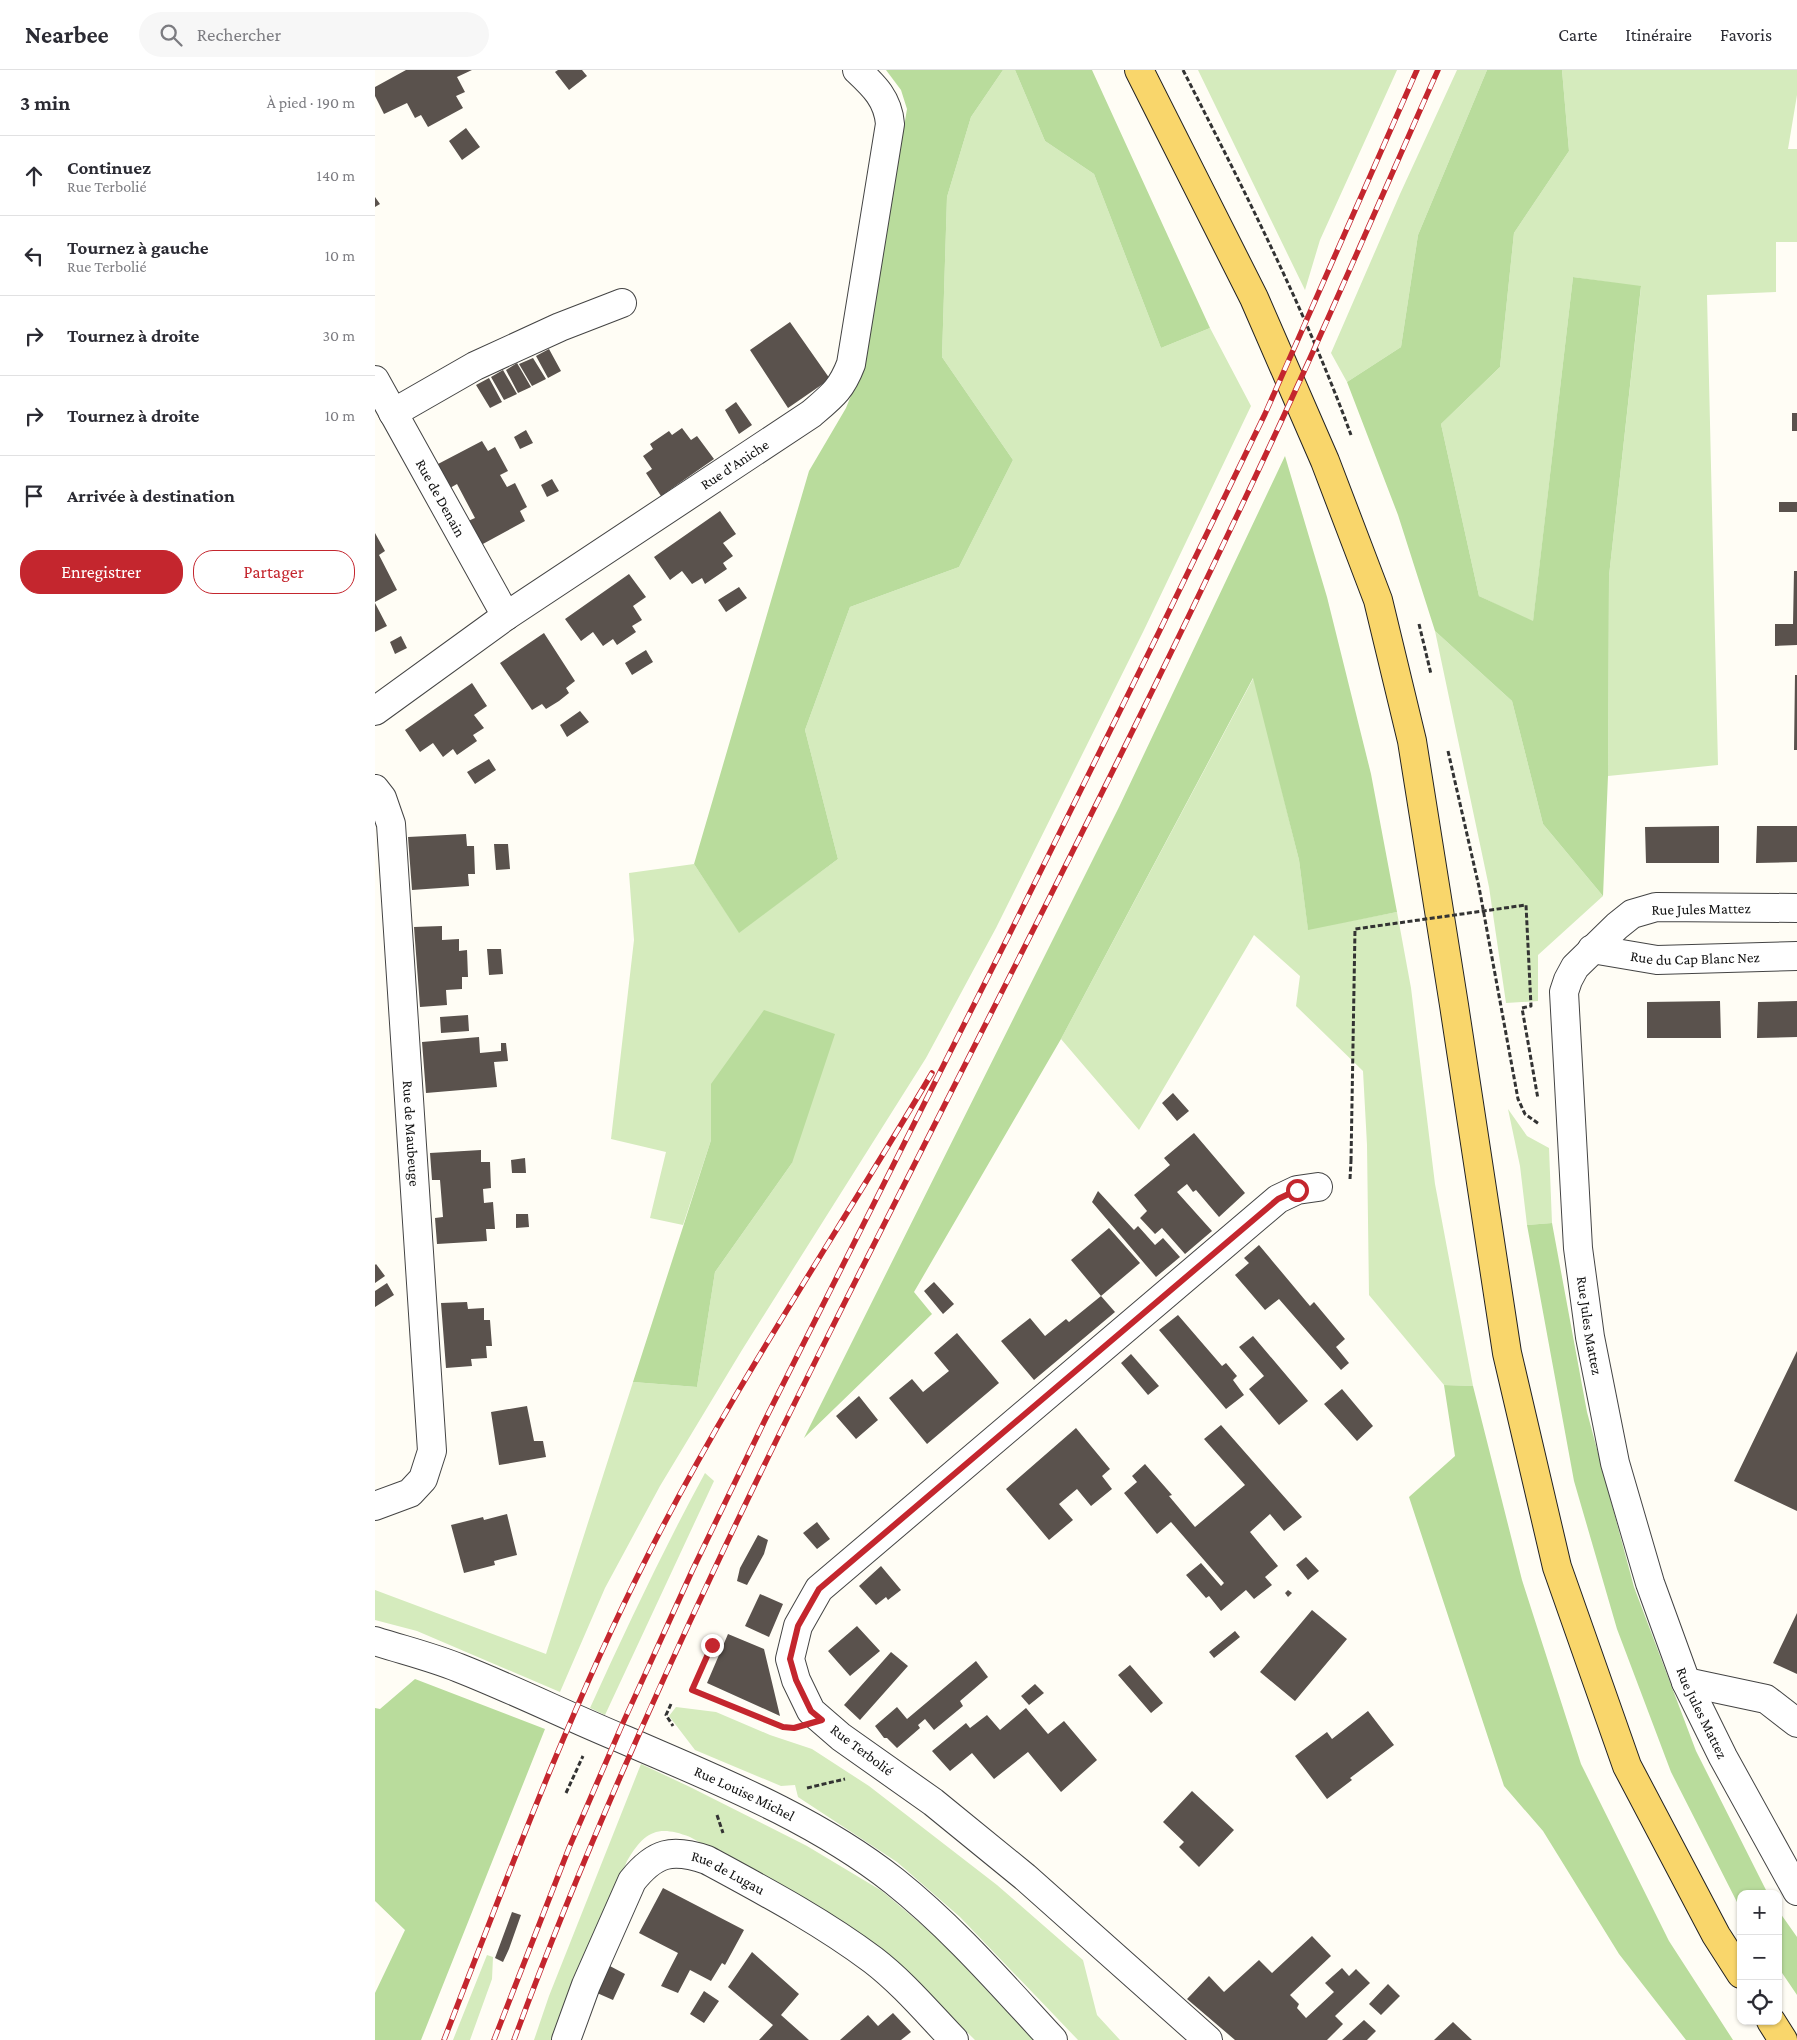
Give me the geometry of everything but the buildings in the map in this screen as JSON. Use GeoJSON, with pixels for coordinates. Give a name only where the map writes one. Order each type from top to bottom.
{"type":"FeatureCollection","features":[{"type":"Feature","properties":{"kind":"main road"},"geometry":{"type":"LineString","coordinates":[[1139,70],[1254,298],[1325,461],[1378,600],[1412,741],[1455,1006],[1507,1354],[1557,1567],[1627,1766],[1716,1935],[1737,1968]]}},
{"type":"Feature","properties":{"kind":"main road"},"geometry":{"type":"LineString","coordinates":[[1774,2025],[1783,2040]]}},
{"type":"Feature","properties":{"kind":"street","name":"Rue d'Aniche"},"geometry":{"type":"LineString","coordinates":[[375,711],[506,616],[811,414],[838,391],[845,381],[851,364],[890,124],[889,112],[878,91],[857,70]]}},
{"type":"Feature","properties":{"kind":"street"},"geometry":{"type":"LineString","coordinates":[[393,413],[475,366],[560,327],[621,303]]}},
{"type":"Feature","properties":{"kind":"street","name":"Rue de Denain"},"geometry":{"type":"LineString","coordinates":[[375,380],[506,616]]}},
{"type":"Feature","properties":{"kind":"street","name":"Rue de Maubeuge"},"geometry":{"type":"LineString","coordinates":[[375,789],[382,798],[391,824],[432,1452],[423,1479],[409,1493],[375,1506]]}},
{"type":"Feature","properties":{"kind":"street","name":"Rue Jules Mattez"},"geometry":{"type":"LineString","coordinates":[[1797,908],[1656,907],[1632,914],[1575,967],[1564,992],[1578,1248],[1589,1337],[1615,1463],[1650,1583],[1686,1682],[1723,1757],[1797,1890]]}},
{"type":"Feature","properties":{"kind":"street","name":"Rue du Cap Blanc Nez"},"geometry":{"type":"LineString","coordinates":[[1593,949],[1657,960],[1797,956]]}},
{"type":"Feature","properties":{"kind":"street","name":"Rue Terbolié"},"geometry":{"type":"LineString","coordinates":[[1208,2040],[1013,1868],[933,1802],[841,1737],[811,1711],[796,1680],[790,1659],[798,1626],[819,1589],[1278,1199],[1297,1190],[1318,1187]]}},
{"type":"Feature","properties":{"kind":"street","name":"Rue Louise Michel"},"geometry":{"type":"LineString","coordinates":[[375,1642],[457,1667],[523,1694],[595,1728],[727,1784],[792,1816],[847,1847],[894,1881],[961,1940],[1053,2040]]}},
{"type":"Feature","properties":{"kind":"street"},"geometry":{"type":"LineString","coordinates":[[1686,1682],[1766,1699],[1797,1723]]}},
{"type":"Feature","properties":{"kind":"street","name":"Rue de Lugau"},"geometry":{"type":"LineString","coordinates":[[566,2040],[586,1985],[632,1882],[643,1868],[658,1858],[672,1853],[688,1853],[707,1860],[822,1924],[874,1961],[910,1994],[954,2040]]}},
{"type":"Feature","properties":{"kind":"path"},"geometry":{"type":"LineString","coordinates":[[1351,1161],[1355,929],[1526,905],[1531,1006],[1521,1008],[1538,1099]]}},
{"type":"Feature","properties":{"kind":"path"},"geometry":{"type":"LineString","coordinates":[[712,1645],[692,1690],[783,1727],[794,1728],[822,1720]]}},
{"type":"Feature","properties":{"kind":"path"},"geometry":{"type":"LineString","coordinates":[[566,1793],[595,1728]]}},
{"type":"Feature","properties":{"kind":"path"},"geometry":{"type":"LineString","coordinates":[[801,1789],[847,1778]]}},
{"type":"Feature","properties":{"kind":"green space"},"geometry":{"type":"Polygon","coordinates":[[[886,70],[1003,70],[971,117],[947,197],[942,357],[1013,460],[959,567],[850,607],[805,730],[838,859],[739,933],[694,864],[809,471],[846,408],[864,363],[907,109],[901,90],[886,70]]]}},
{"type":"Feature","properties":{"kind":"green space"},"geometry":{"type":"Polygon","coordinates":[[[1003,70],[1015,70],[1045,141],[1094,174],[1161,348],[1210,328],[1251,406],[1144,630],[996,928],[926,1058],[742,1350],[660,1486],[605,1588],[560,1692],[417,1631],[375,1620],[375,1590],[546,1654],[633,1382],[697,1387],[715,1272],[792,1163],[711,1084],[711,1140],[683,1225],[650,1218],[666,1152],[611,1139],[634,940],[629,873],[694,864],[739,932],[838,859],[805,730],[850,607],[959,567],[1013,460],[942,357],[947,197],[971,117],[1003,70]]]}},
{"type":"Feature","properties":{"kind":"green space"},"geometry":{"type":"Polygon","coordinates":[[[1015,70],[1092,70],[1210,328],[1161,348],[1094,174],[1045,141],[1015,70]]]}},
{"type":"Feature","properties":{"kind":"green space"},"geometry":{"type":"Polygon","coordinates":[[[1198,70],[1397,70],[1320,240],[1305,290],[1198,70]]]}},
{"type":"Feature","properties":{"kind":"green space"},"geometry":{"type":"Polygon","coordinates":[[[1457,70],[1487,70],[1418,235],[1401,347],[1347,382],[1331,353],[1400,194],[1457,70]]]}},
{"type":"Feature","properties":{"kind":"green space"},"geometry":{"type":"Polygon","coordinates":[[[1487,70],[1562,70],[1569,151],[1514,233],[1500,367],[1441,424],[1479,596],[1533,621],[1573,277],[1641,286],[1609,576],[1608,776],[1603,896],[1543,824],[1512,701],[1435,631],[1398,515],[1347,382],[1401,347],[1418,235],[1487,70]]]}},
{"type":"Feature","properties":{"kind":"green space"},"geometry":{"type":"Polygon","coordinates":[[[1562,70],[1797,70],[1797,95],[1788,149],[1797,149],[1797,242],[1776,242],[1776,292],[1707,295],[1718,765],[1608,776],[1609,576],[1641,287],[1573,277],[1533,622],[1479,596],[1441,424],[1500,367],[1514,233],[1569,151],[1562,70]]]}},
{"type":"Feature","properties":{"kind":"green space"},"geometry":{"type":"Polygon","coordinates":[[[1285,456],[1327,597],[1371,774],[1397,912],[1308,930],[1299,860],[1253,678],[1061,1039],[914,1292],[932,1314],[804,1438],[1119,807],[1285,456]]]}},
{"type":"Feature","properties":{"kind":"green space"},"geometry":{"type":"Polygon","coordinates":[[[1435,631],[1512,701],[1543,824],[1603,896],[1538,955],[1538,1001],[1506,1003],[1489,887],[1435,631]]]}},
{"type":"Feature","properties":{"kind":"green space"},"geometry":{"type":"Polygon","coordinates":[[[1254,677],[1299,860],[1308,929],[1397,912],[1411,988],[1435,1184],[1473,1386],[1444,1385],[1369,1295],[1367,1145],[1363,1071],[1296,1006],[1300,976],[1254,935],[1139,1130],[1061,1039],[1254,677]]]}},
{"type":"Feature","properties":{"kind":"green space"},"geometry":{"type":"Polygon","coordinates":[[[764,1010],[835,1034],[792,1163],[715,1272],[697,1387],[633,1382],[711,1140],[711,1084],[764,1010]]]}},
{"type":"Feature","properties":{"kind":"green space"},"geometry":{"type":"Polygon","coordinates":[[[1508,1109],[1527,1136],[1549,1148],[1552,1223],[1527,1225],[1520,1166],[1508,1109]]]}},
{"type":"Feature","properties":{"kind":"green space"},"geometry":{"type":"Polygon","coordinates":[[[1552,1223],[1587,1412],[1634,1587],[1696,1751],[1766,1890],[1737,1890],[1737,1902],[1671,1772],[1617,1629],[1574,1481],[1527,1225],[1552,1223]]]}},
{"type":"Feature","properties":{"kind":"green space"},"geometry":{"type":"Polygon","coordinates":[[[1444,1385],[1473,1386],[1522,1580],[1581,1764],[1669,1941],[1733,2040],[1686,2040],[1619,1954],[1543,1831],[1504,1786],[1409,1497],[1455,1456],[1444,1385]]]}},
{"type":"Feature","properties":{"kind":"green space"},"geometry":{"type":"Polygon","coordinates":[[[705,1473],[714,1481],[605,1715],[590,1708],[645,1590],[705,1473]]]}},
{"type":"Feature","properties":{"kind":"green space"},"geometry":{"type":"Polygon","coordinates":[[[415,1679],[545,1729],[421,2040],[375,2040],[375,1993],[405,1930],[375,1901],[375,1708],[380,1709],[415,1679]]]}},
{"type":"Feature","properties":{"kind":"green space"},"geometry":{"type":"Polygon","coordinates":[[[676,1707],[716,1712],[770,1735],[812,1749],[869,1786],[997,1885],[1083,1960],[1097,2015],[1120,2040],[1078,2040],[960,1917],[897,1862],[798,1797],[795,1785],[781,1786],[695,1750],[669,1716],[676,1707]]]}},
{"type":"Feature","properties":{"kind":"green space"},"geometry":{"type":"Polygon","coordinates":[[[641,1764],[807,1846],[882,1891],[940,1940],[1034,2040],[975,2040],[895,1961],[817,1906],[690,1837],[669,1831],[660,1831],[652,1833],[639,1843],[627,1861],[578,1977],[554,2040],[534,2040],[549,1996],[641,1764]]]}},
{"type":"Feature","properties":{"kind":"green space"},"geometry":{"type":"Polygon","coordinates":[[[1782,1916],[1797,1937],[1797,1995],[1782,1973],[1782,1916]]]}},
{"type":"Feature","properties":{"kind":"green space"},"geometry":{"type":"Polygon","coordinates":[[[487,1955],[493,1957],[492,1979],[470,2040],[453,2040],[487,1955]]]}},
{"type":"Feature","properties":{"kind":"railway"},"geometry":{"type":"LineString","coordinates":[[494,2040],[569,1848],[622,1725],[693,1569],[765,1420],[1010,933],[1265,414],[1417,70]]}},
{"type":"Feature","properties":{"kind":"railway"},"geometry":{"type":"LineString","coordinates":[[514,2040],[568,1901],[626,1764],[687,1628],[816,1359],[1083,831],[1211,570],[1315,347],[1438,70]]}},
{"type":"Feature","properties":{"kind":"railway"},"geometry":{"type":"LineString","coordinates":[[444,2040],[539,1796],[618,1616],[647,1557],[679,1495],[749,1373],[932,1073]]}},
{"type":"Feature","properties":{"kind":"route"},"geometry":{"type":"LineString","coordinates":[[712,1645],[692,1690],[783,1727],[794,1728],[822,1720],[811,1711],[796,1680],[790,1659],[798,1626],[819,1589],[1278,1199],[1297,1190]]}}]}
